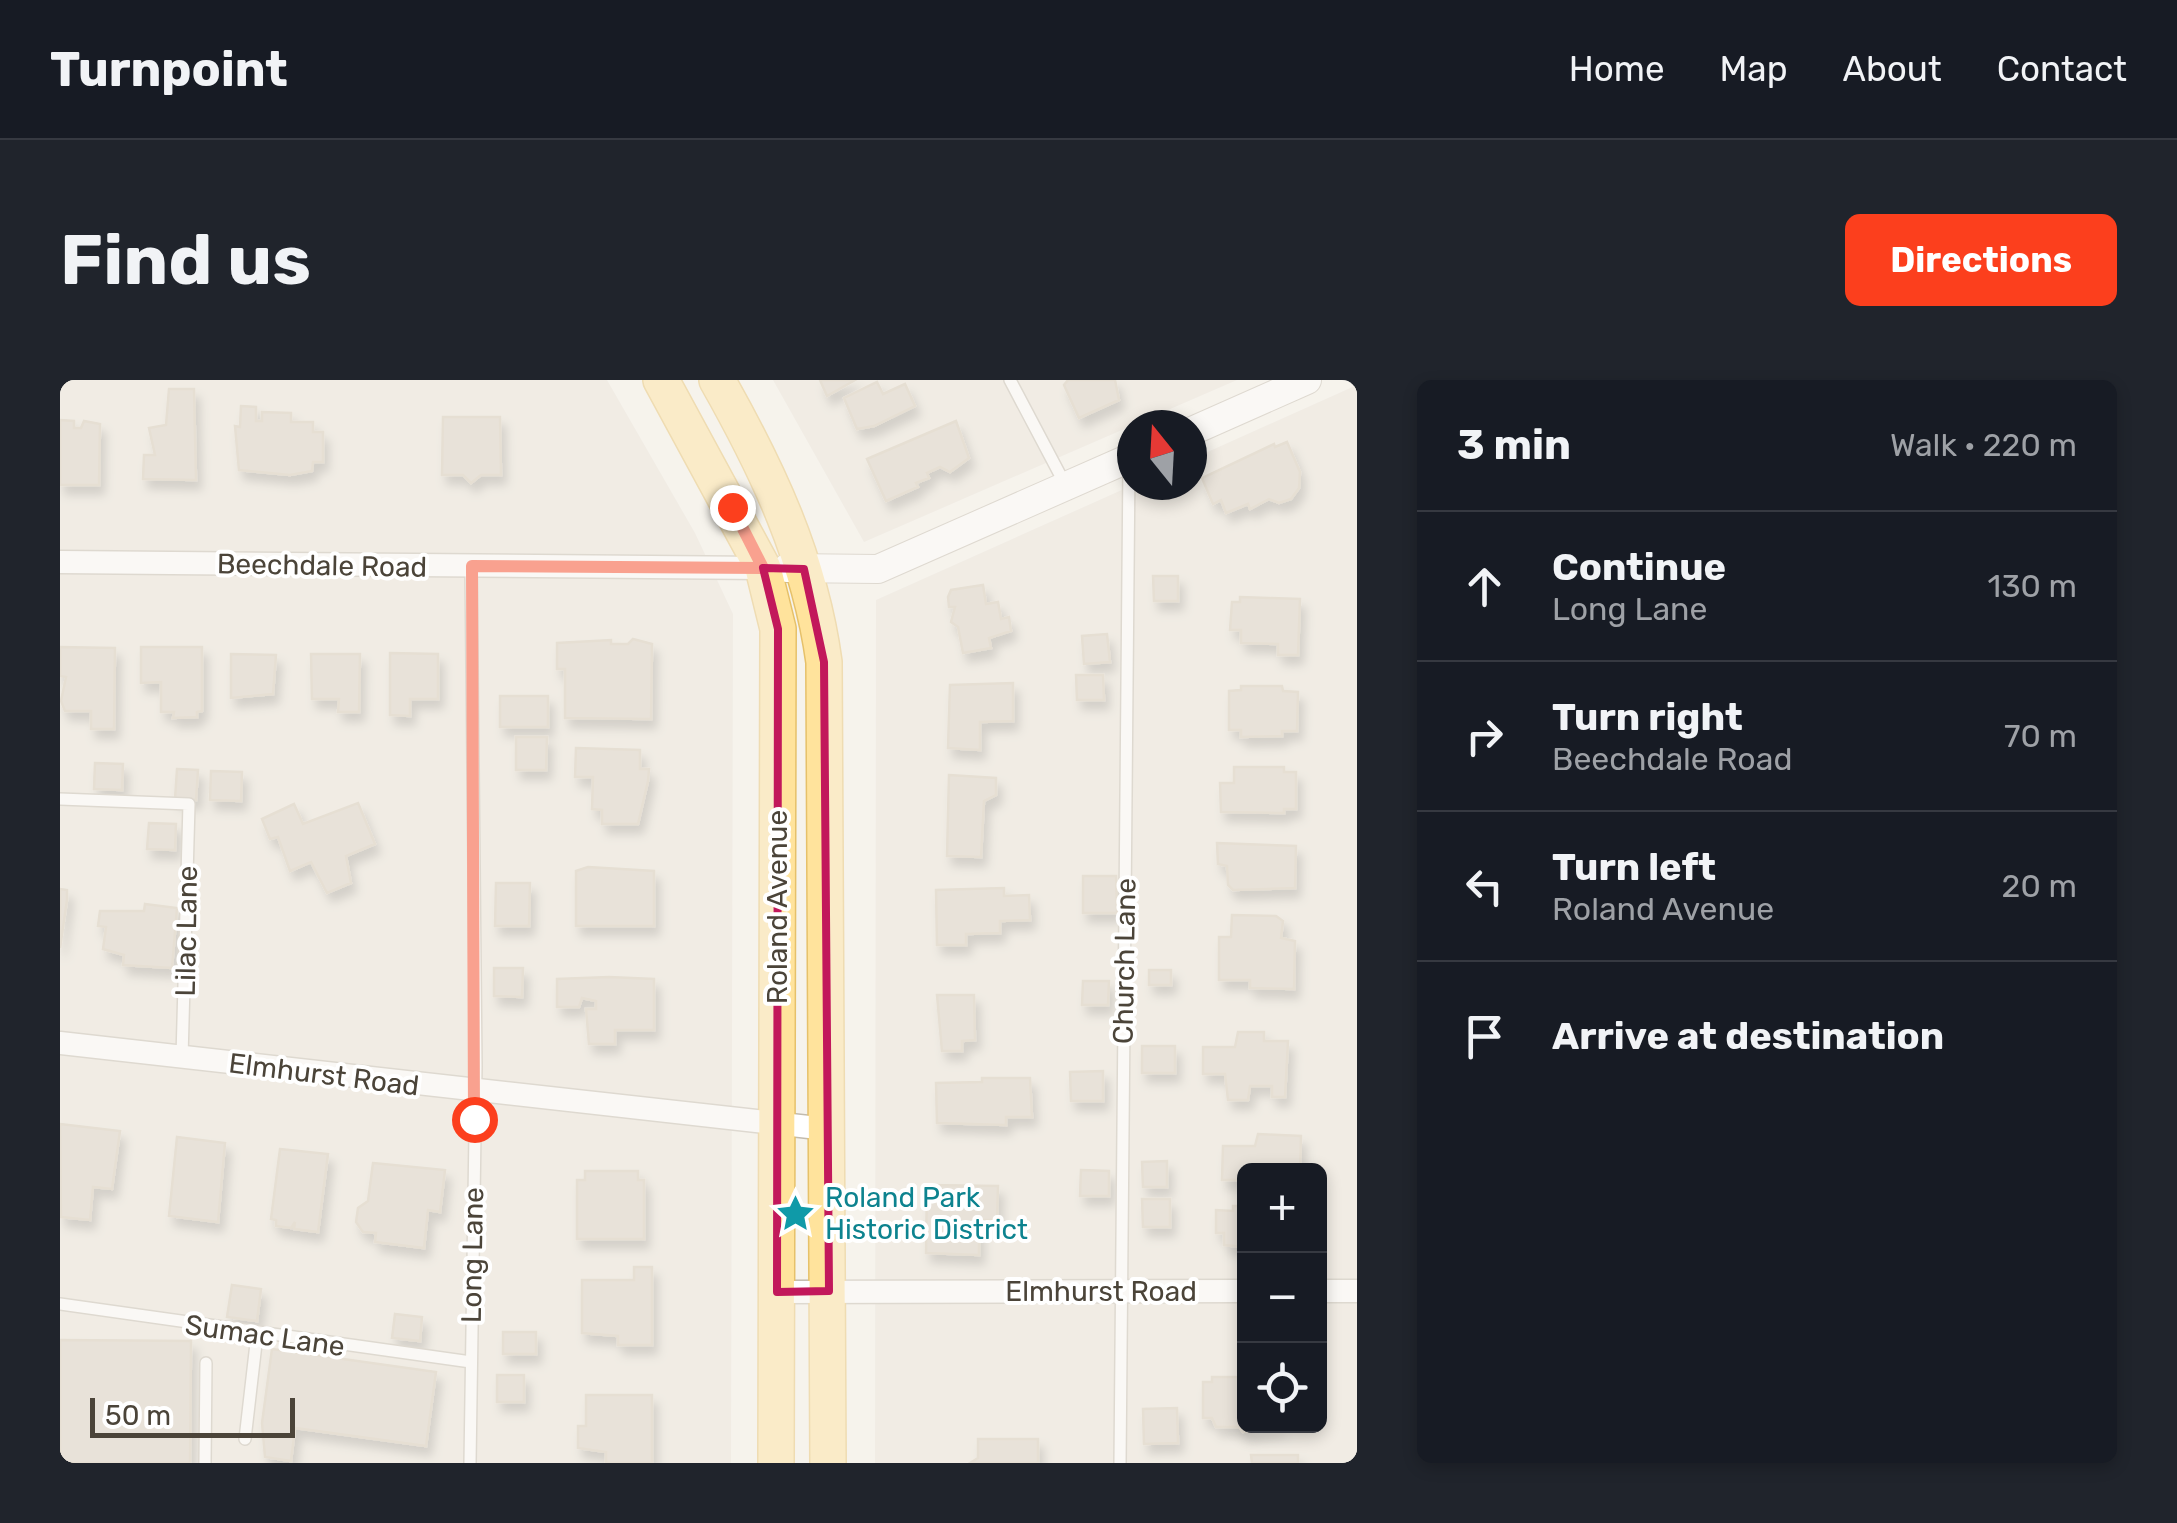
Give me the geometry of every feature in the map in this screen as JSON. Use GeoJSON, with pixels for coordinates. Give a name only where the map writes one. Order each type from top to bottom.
{"type":"FeatureCollection","features":[{"type":"Feature","properties":{"kind":"main road","name":"Roland Avenue"},"geometry":{"type":"LineString","coordinates":[[660,380],[763,568],[778,629],[776,1463]]}},
{"type":"Feature","properties":{"kind":"main road","name":"Roland Avenue"},"geometry":{"type":"LineString","coordinates":[[718,380],[768,474],[804,569],[820,629],[828,698],[828,1463]]}},
{"type":"Feature","properties":{"kind":"street"},"geometry":{"type":"LineString","coordinates":[[1207,424],[1307,380]]}},
{"type":"Feature","properties":{"kind":"street"},"geometry":{"type":"LineString","coordinates":[[763,568],[878,569],[1117,464]]}},
{"type":"Feature","properties":{"kind":"street","name":"Beechdale Road"},"geometry":{"type":"LineString","coordinates":[[60,562],[763,568]]}},
{"type":"Feature","properties":{"kind":"street","name":"Elmhurst Road"},"geometry":{"type":"LineString","coordinates":[[60,1044],[827,1129]]}},
{"type":"Feature","properties":{"kind":"street","name":"Elmhurst Road"},"geometry":{"type":"LineString","coordinates":[[777,1292],[1237,1291]]}},
{"type":"Feature","properties":{"kind":"street"},"geometry":{"type":"LineString","coordinates":[[1327,1291],[1357,1291]]}},
{"type":"Feature","properties":{"kind":"lane"},"geometry":{"type":"LineString","coordinates":[[1010,380],[1066,486]]}},
{"type":"Feature","properties":{"kind":"lane","name":"Church Lane"},"geometry":{"type":"LineString","coordinates":[[1120,1463],[1130,500]]}},
{"type":"Feature","properties":{"kind":"lane","name":"Long Lane"},"geometry":{"type":"LineString","coordinates":[[470,1463],[474,1092],[472,566]]}},
{"type":"Feature","properties":{"kind":"lane","name":"Lilac Lane"},"geometry":{"type":"LineString","coordinates":[[60,799],[189,804],[182,1058]]}},
{"type":"Feature","properties":{"kind":"lane","name":"Sumac Lane"},"geometry":{"type":"LineString","coordinates":[[60,1304],[257,1335],[471,1362]]}},
{"type":"Feature","properties":{"kind":"lane"},"geometry":{"type":"LineString","coordinates":[[245,1438],[257,1335]]}},
{"type":"Feature","properties":{"kind":"lane"},"geometry":{"type":"LineString","coordinates":[[205,1463],[206,1363]]}},
{"type":"Feature","properties":{"kind":"highlighted area"},"geometry":{"type":"Polygon","coordinates":[[[763,568],[804,569],[824,662],[829,1291],[777,1292],[778,629],[763,568]]]}},
{"type":"Feature","properties":{"kind":"shaded area"},"geometry":{"type":"Polygon","coordinates":[[[60,380],[607,380],[695,533],[733,614],[731,1463],[60,1463],[60,380]]]}},
{"type":"Feature","properties":{"kind":"shaded area"},"geometry":{"type":"Polygon","coordinates":[[[773,380],[1237,380],[1168,410],[1117,410],[1117,432],[864,542],[773,380]]]}},
{"type":"Feature","properties":{"kind":"shaded area"},"geometry":{"type":"Polygon","coordinates":[[[1357,385],[1357,1463],[875,1463],[876,600],[1117,492],[1117,500],[1207,500],[1207,452],[1357,385]]]}},
{"type":"Feature","properties":{"kind":"building"},"geometry":{"type":"Polygon","coordinates":[[[820,380],[855,380],[827,396],[820,380]]]}},
{"type":"Feature","properties":{"kind":"building"},"geometry":{"type":"Polygon","coordinates":[[[1068,380],[1115,380],[1119,400],[1079,418],[1064,385],[1068,380]]]}},
{"type":"Feature","properties":{"kind":"building"},"geometry":{"type":"Polygon","coordinates":[[[877,382],[883,394],[905,384],[915,406],[874,426],[857,429],[844,398],[877,382]]]}},
{"type":"Feature","properties":{"kind":"building"},"geometry":{"type":"Polygon","coordinates":[[[169,389],[194,389],[196,480],[143,479],[144,455],[155,455],[149,428],[166,425],[169,389]]]}},
{"type":"Feature","properties":{"kind":"building"},"geometry":{"type":"Polygon","coordinates":[[[241,406],[256,407],[256,421],[262,421],[262,412],[291,413],[291,422],[313,422],[313,432],[323,432],[323,462],[313,462],[312,471],[290,475],[239,470],[235,426],[240,427],[241,406]]]}},
{"type":"Feature","properties":{"kind":"building"},"geometry":{"type":"Polygon","coordinates":[[[443,417],[500,417],[501,475],[481,475],[471,483],[463,475],[442,475],[443,417]]]}},
{"type":"Feature","properties":{"kind":"building"},"geometry":{"type":"Polygon","coordinates":[[[60,420],[74,421],[74,428],[81,428],[84,421],[100,424],[99,485],[60,485],[60,420]]]}},
{"type":"Feature","properties":{"kind":"building"},"geometry":{"type":"Polygon","coordinates":[[[956,421],[969,458],[950,472],[940,467],[927,473],[929,478],[916,483],[918,487],[886,501],[867,459],[956,421]]]}},
{"type":"Feature","properties":{"kind":"building"},"geometry":{"type":"Polygon","coordinates":[[[1287,442],[1300,472],[1299,488],[1291,499],[1279,503],[1269,499],[1250,509],[1248,504],[1226,513],[1221,500],[1213,504],[1207,476],[1274,444],[1275,447],[1287,442]]]}},
{"type":"Feature","properties":{"kind":"building"},"geometry":{"type":"Polygon","coordinates":[[[1153,576],[1178,576],[1178,601],[1154,601],[1153,576]]]}},
{"type":"Feature","properties":{"kind":"building"},"geometry":{"type":"Polygon","coordinates":[[[983,585],[986,604],[998,602],[1001,619],[1009,617],[1011,631],[989,638],[991,648],[963,653],[958,627],[951,622],[955,607],[949,607],[948,597],[951,590],[983,585]]]}},
{"type":"Feature","properties":{"kind":"building"},"geometry":{"type":"Polygon","coordinates":[[[1240,597],[1300,599],[1298,655],[1278,655],[1278,644],[1241,643],[1241,630],[1230,630],[1232,602],[1240,602],[1240,597]]]}},
{"type":"Feature","properties":{"kind":"building"},"geometry":{"type":"Polygon","coordinates":[[[1107,634],[1110,662],[1084,664],[1082,636],[1107,634]]]}},
{"type":"Feature","properties":{"kind":"building"},"geometry":{"type":"Polygon","coordinates":[[[633,639],[652,644],[651,719],[565,718],[565,669],[557,669],[557,643],[611,640],[611,644],[628,644],[633,639]]]}},
{"type":"Feature","properties":{"kind":"building"},"geometry":{"type":"Polygon","coordinates":[[[60,647],[115,648],[114,729],[91,729],[91,711],[65,711],[61,701],[66,677],[60,676],[60,647]]]}},
{"type":"Feature","properties":{"kind":"building"},"geometry":{"type":"Polygon","coordinates":[[[141,647],[202,647],[202,711],[197,712],[197,717],[173,718],[174,712],[161,712],[161,682],[141,683],[141,647]]]}},
{"type":"Feature","properties":{"kind":"building"},"geometry":{"type":"Polygon","coordinates":[[[390,653],[438,654],[438,699],[410,699],[410,716],[390,715],[390,653]]]}},
{"type":"Feature","properties":{"kind":"building"},"geometry":{"type":"Polygon","coordinates":[[[231,654],[276,655],[273,694],[231,698],[231,654]]]}},
{"type":"Feature","properties":{"kind":"building"},"geometry":{"type":"Polygon","coordinates":[[[311,654],[360,654],[359,712],[338,712],[339,699],[312,699],[311,654]]]}},
{"type":"Feature","properties":{"kind":"building"},"geometry":{"type":"Polygon","coordinates":[[[1076,675],[1103,675],[1104,700],[1077,700],[1076,675]]]}},
{"type":"Feature","properties":{"kind":"building"},"geometry":{"type":"Polygon","coordinates":[[[1013,683],[1013,721],[980,722],[980,750],[948,748],[950,685],[1013,683]]]}},
{"type":"Feature","properties":{"kind":"building"},"geometry":{"type":"Polygon","coordinates":[[[1241,686],[1282,686],[1283,691],[1298,692],[1297,731],[1282,731],[1282,736],[1241,737],[1241,730],[1229,730],[1229,691],[1241,690],[1241,686]]]}},
{"type":"Feature","properties":{"kind":"building"},"geometry":{"type":"Polygon","coordinates":[[[500,696],[548,696],[548,727],[500,727],[500,696]]]}},
{"type":"Feature","properties":{"kind":"building"},"geometry":{"type":"Polygon","coordinates":[[[516,737],[547,737],[546,770],[516,770],[516,737]]]}},
{"type":"Feature","properties":{"kind":"building"},"geometry":{"type":"Polygon","coordinates":[[[576,748],[640,750],[640,769],[649,769],[638,824],[602,824],[602,810],[592,809],[593,777],[575,777],[576,748]]]}},
{"type":"Feature","properties":{"kind":"building"},"geometry":{"type":"Polygon","coordinates":[[[95,763],[123,764],[122,790],[94,789],[95,763]]]}},
{"type":"Feature","properties":{"kind":"building"},"geometry":{"type":"Polygon","coordinates":[[[1234,767],[1284,767],[1284,772],[1296,772],[1296,809],[1284,809],[1284,813],[1221,812],[1220,783],[1234,783],[1234,767]]]}},
{"type":"Feature","properties":{"kind":"building"},"geometry":{"type":"Polygon","coordinates":[[[177,769],[198,770],[196,800],[175,799],[177,769]]]}},
{"type":"Feature","properties":{"kind":"building"},"geometry":{"type":"Polygon","coordinates":[[[211,771],[242,772],[241,801],[210,800],[211,771]]]}},
{"type":"Feature","properties":{"kind":"building"},"geometry":{"type":"Polygon","coordinates":[[[949,775],[996,778],[996,795],[984,801],[981,857],[947,856],[949,775]]]}},
{"type":"Feature","properties":{"kind":"building"},"geometry":{"type":"Polygon","coordinates":[[[358,803],[375,844],[346,856],[351,883],[327,893],[311,862],[290,871],[278,837],[270,839],[262,819],[294,804],[303,824],[358,803]]]}},
{"type":"Feature","properties":{"kind":"building"},"geometry":{"type":"Polygon","coordinates":[[[149,823],[176,824],[175,850],[147,849],[149,823]]]}},
{"type":"Feature","properties":{"kind":"building"},"geometry":{"type":"Polygon","coordinates":[[[1217,843],[1296,846],[1295,888],[1233,890],[1228,885],[1227,866],[1218,864],[1217,843]]]}},
{"type":"Feature","properties":{"kind":"building"},"geometry":{"type":"Polygon","coordinates":[[[588,867],[654,871],[654,926],[576,926],[576,871],[588,867]]]}},
{"type":"Feature","properties":{"kind":"building"},"geometry":{"type":"Polygon","coordinates":[[[1083,876],[1116,876],[1117,913],[1083,913],[1083,876]]]}},
{"type":"Feature","properties":{"kind":"building"},"geometry":{"type":"Polygon","coordinates":[[[496,883],[530,883],[529,926],[495,926],[496,883]]]}},
{"type":"Feature","properties":{"kind":"building"},"geometry":{"type":"Polygon","coordinates":[[[1004,888],[1004,896],[1029,895],[1030,920],[1000,921],[1000,933],[966,934],[966,945],[937,945],[936,890],[1004,888]]]}},
{"type":"Feature","properties":{"kind":"building"},"geometry":{"type":"Polygon","coordinates":[[[60,889],[67,890],[67,900],[60,948],[60,889]]]}},
{"type":"Feature","properties":{"kind":"building"},"geometry":{"type":"Polygon","coordinates":[[[145,904],[177,908],[172,968],[123,965],[124,955],[103,949],[106,927],[98,926],[100,911],[144,911],[145,904]]]}},
{"type":"Feature","properties":{"kind":"building"},"geometry":{"type":"Polygon","coordinates":[[[1232,915],[1276,916],[1283,921],[1281,938],[1295,941],[1294,989],[1250,988],[1250,980],[1219,980],[1219,937],[1231,937],[1232,915]]]}},
{"type":"Feature","properties":{"kind":"building"},"geometry":{"type":"Polygon","coordinates":[[[494,968],[523,968],[522,997],[494,996],[494,968]]]}},
{"type":"Feature","properties":{"kind":"building"},"geometry":{"type":"Polygon","coordinates":[[[1149,970],[1171,970],[1171,985],[1149,985],[1149,970]]]}},
{"type":"Feature","properties":{"kind":"building"},"geometry":{"type":"Polygon","coordinates":[[[557,979],[654,979],[654,1030],[615,1030],[615,1044],[589,1044],[586,1009],[596,1009],[596,1001],[582,998],[579,1007],[557,1007],[557,979]]]}},
{"type":"Feature","properties":{"kind":"building"},"geometry":{"type":"Polygon","coordinates":[[[1083,981],[1109,981],[1108,1005],[1082,1005],[1083,981]]]}},
{"type":"Feature","properties":{"kind":"building"},"geometry":{"type":"Polygon","coordinates":[[[937,995],[974,995],[975,1040],[962,1041],[962,1051],[942,1051],[937,995]]]}},
{"type":"Feature","properties":{"kind":"building"},"geometry":{"type":"Polygon","coordinates":[[[1238,1032],[1264,1032],[1264,1041],[1288,1041],[1285,1097],[1272,1097],[1272,1086],[1250,1086],[1248,1100],[1228,1100],[1225,1074],[1203,1074],[1203,1047],[1235,1047],[1238,1032]]]}},
{"type":"Feature","properties":{"kind":"building"},"geometry":{"type":"Polygon","coordinates":[[[1142,1046],[1175,1046],[1175,1073],[1142,1073],[1142,1046]]]}},
{"type":"Feature","properties":{"kind":"building"},"geometry":{"type":"Polygon","coordinates":[[[1103,1071],[1103,1101],[1071,1101],[1070,1072],[1103,1071]]]}},
{"type":"Feature","properties":{"kind":"building"},"geometry":{"type":"Polygon","coordinates":[[[982,1078],[1030,1078],[1032,1117],[1006,1117],[1006,1125],[937,1123],[936,1083],[982,1082],[982,1078]]]}},
{"type":"Feature","properties":{"kind":"building"},"geometry":{"type":"Polygon","coordinates":[[[60,1124],[120,1131],[112,1189],[93,1187],[90,1220],[61,1217],[60,1124]]]}},
{"type":"Feature","properties":{"kind":"building"},"geometry":{"type":"Polygon","coordinates":[[[1258,1134],[1301,1136],[1300,1163],[1237,1163],[1237,1180],[1222,1180],[1223,1146],[1255,1146],[1258,1134]]]}},
{"type":"Feature","properties":{"kind":"building"},"geometry":{"type":"Polygon","coordinates":[[[177,1137],[225,1143],[218,1222],[169,1216],[177,1137]]]}},
{"type":"Feature","properties":{"kind":"building"},"geometry":{"type":"Polygon","coordinates":[[[280,1149],[328,1154],[318,1232],[294,1229],[295,1222],[291,1228],[276,1226],[276,1220],[271,1219],[280,1149]]]}},
{"type":"Feature","properties":{"kind":"building"},"geometry":{"type":"Polygon","coordinates":[[[1167,1161],[1167,1187],[1143,1187],[1142,1162],[1167,1161]]]}},
{"type":"Feature","properties":{"kind":"building"},"geometry":{"type":"Polygon","coordinates":[[[373,1163],[445,1170],[440,1212],[428,1210],[424,1248],[375,1242],[376,1233],[363,1232],[356,1222],[358,1208],[368,1201],[373,1163]]]}},
{"type":"Feature","properties":{"kind":"building"},"geometry":{"type":"Polygon","coordinates":[[[1081,1170],[1109,1171],[1109,1196],[1080,1196],[1081,1170]]]}},
{"type":"Feature","properties":{"kind":"building"},"geometry":{"type":"Polygon","coordinates":[[[585,1171],[638,1171],[638,1180],[644,1180],[644,1239],[577,1239],[577,1180],[585,1180],[585,1171]]]}},
{"type":"Feature","properties":{"kind":"building"},"geometry":{"type":"Polygon","coordinates":[[[927,1185],[998,1186],[997,1220],[979,1220],[979,1255],[926,1253],[927,1185]]]}},
{"type":"Feature","properties":{"kind":"building"},"geometry":{"type":"Polygon","coordinates":[[[1142,1199],[1170,1199],[1170,1227],[1143,1227],[1142,1199]]]}},
{"type":"Feature","properties":{"kind":"building"},"geometry":{"type":"Polygon","coordinates":[[[1233,1206],[1237,1206],[1237,1246],[1224,1245],[1224,1233],[1216,1233],[1216,1210],[1233,1211],[1233,1206]]]}},
{"type":"Feature","properties":{"kind":"building"},"geometry":{"type":"Polygon","coordinates":[[[634,1267],[652,1267],[652,1345],[618,1345],[618,1336],[582,1333],[582,1280],[634,1280],[634,1267]]]}},
{"type":"Feature","properties":{"kind":"building"},"geometry":{"type":"Polygon","coordinates":[[[232,1285],[261,1289],[257,1321],[227,1317],[232,1285]]]}},
{"type":"Feature","properties":{"kind":"building"},"geometry":{"type":"Polygon","coordinates":[[[395,1314],[422,1317],[420,1341],[392,1338],[395,1314]]]}},
{"type":"Feature","properties":{"kind":"building"},"geometry":{"type":"Polygon","coordinates":[[[503,1332],[536,1332],[536,1354],[503,1354],[503,1332]]]}},
{"type":"Feature","properties":{"kind":"building"},"geometry":{"type":"Polygon","coordinates":[[[60,1340],[191,1341],[190,1463],[60,1463],[60,1340]]]}},
{"type":"Feature","properties":{"kind":"building"},"geometry":{"type":"Polygon","coordinates":[[[272,1349],[436,1372],[426,1446],[295,1428],[291,1461],[265,1457],[262,1423],[272,1349]]]}},
{"type":"Feature","properties":{"kind":"building"},"geometry":{"type":"Polygon","coordinates":[[[497,1375],[524,1375],[524,1402],[497,1402],[497,1375]]]}},
{"type":"Feature","properties":{"kind":"building"},"geometry":{"type":"Polygon","coordinates":[[[1212,1377],[1237,1377],[1237,1427],[1216,1427],[1212,1418],[1203,1418],[1203,1382],[1212,1382],[1212,1377]]]}},
{"type":"Feature","properties":{"kind":"building"},"geometry":{"type":"Polygon","coordinates":[[[586,1395],[652,1395],[652,1463],[606,1463],[606,1452],[578,1448],[578,1426],[586,1426],[586,1395]]]}},
{"type":"Feature","properties":{"kind":"building"},"geometry":{"type":"Polygon","coordinates":[[[1177,1408],[1178,1443],[1144,1444],[1143,1409],[1177,1408]]]}},
{"type":"Feature","properties":{"kind":"building"},"geometry":{"type":"Polygon","coordinates":[[[978,1439],[1038,1439],[1038,1463],[970,1463],[978,1458],[978,1439]]]}},
{"type":"Feature","properties":{"kind":"building"},"geometry":{"type":"Polygon","coordinates":[[[1251,1455],[1298,1455],[1298,1463],[1252,1463],[1251,1455]]]}},
{"type":"Feature","properties":{"kind":"place","name":"Roland Park Historic District"},"geometry":{"type":"Point","coordinates":[795,1213]}},
{"type":"Feature","properties":{"kind":"route"},"geometry":{"type":"LineString","coordinates":[[474,1119],[472,566],[763,568],[732,507]]}}]}
